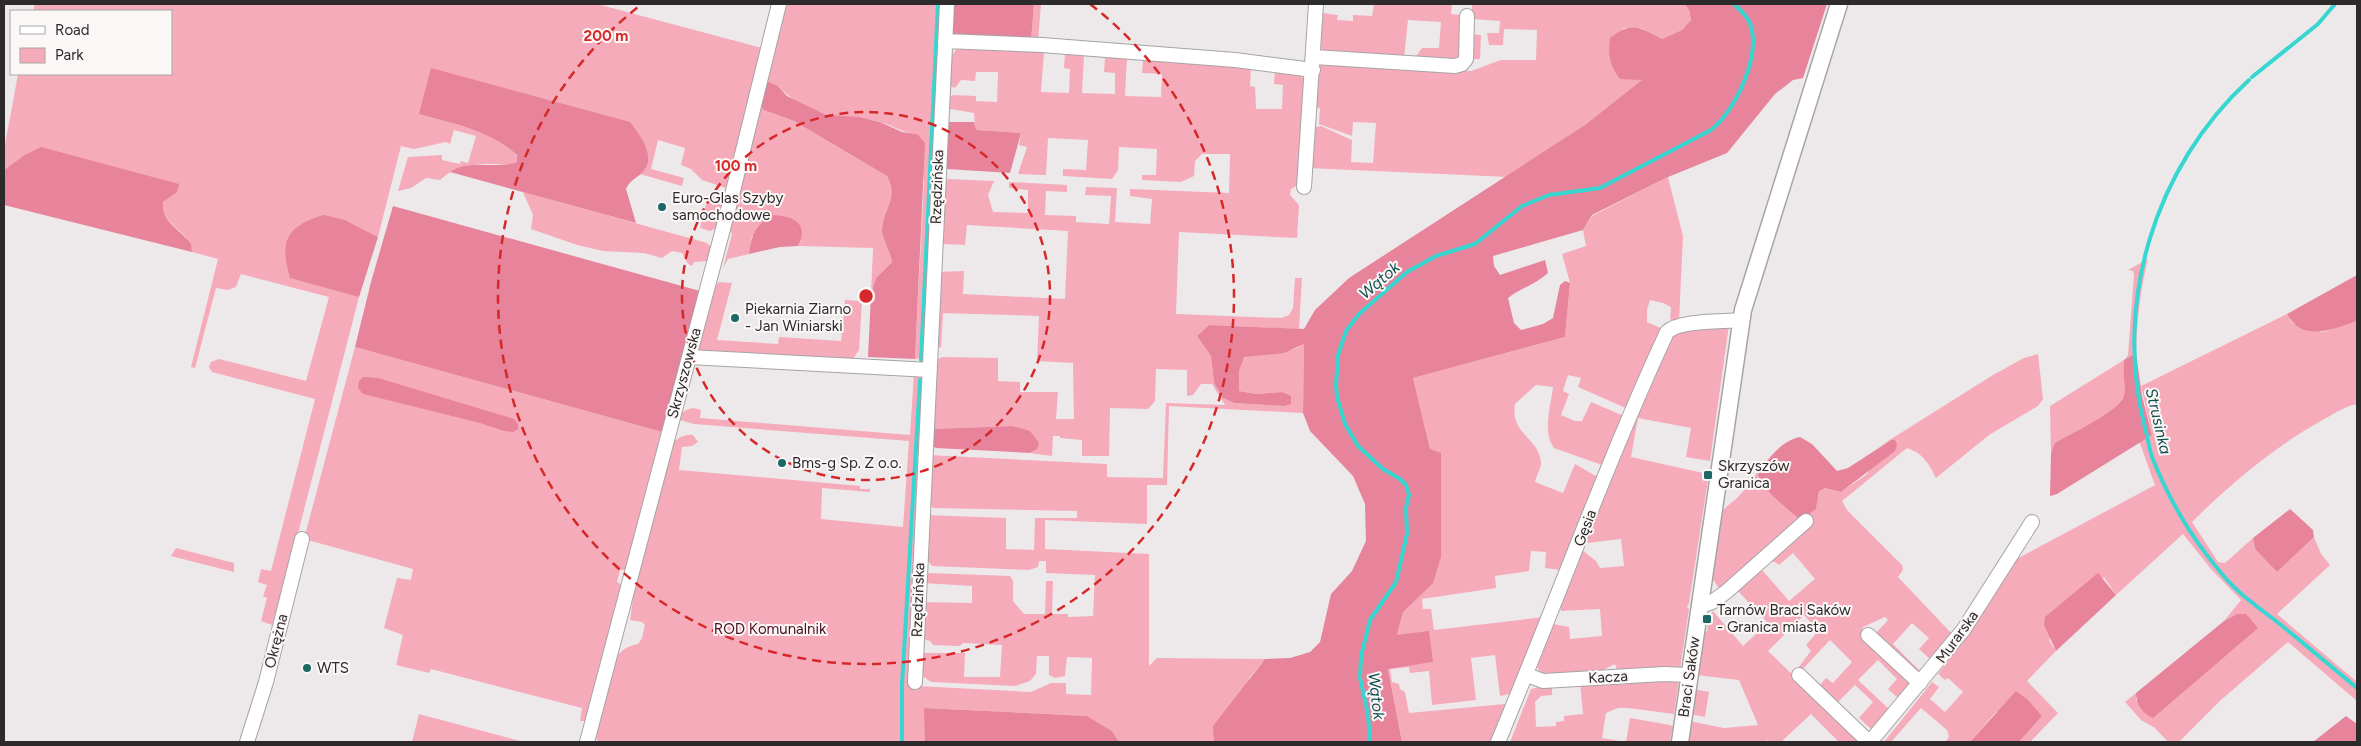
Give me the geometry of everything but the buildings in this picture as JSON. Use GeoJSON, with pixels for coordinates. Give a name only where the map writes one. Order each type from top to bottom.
{"type":"FeatureCollection","features":[{"type":"Feature","properties":{"kind":"street","name":"Skrzyszowska"},"geometry":{"type":"LineString","coordinates":[[587,742],[732,195],[779,4]]}},
{"type":"Feature","properties":{"kind":"street","name":"Rzędzińska"},"geometry":{"type":"LineString","coordinates":[[915,682],[947,4]]}},
{"type":"Feature","properties":{"kind":"street"},"geometry":{"type":"LineString","coordinates":[[1304,187],[1316,4]]}},
{"type":"Feature","properties":{"kind":"street","name":"Braci Saków"},"geometry":{"type":"LineString","coordinates":[[1680,742],[1741,320],[1839,4]]}},
{"type":"Feature","properties":{"kind":"street"},"geometry":{"type":"LineString","coordinates":[[945,41],[1042,45],[1313,64],[1391,63],[1455,66],[1462,64],[1466,58],[1467,16]]}},
{"type":"Feature","properties":{"kind":"street","name":"Gęsia"},"geometry":{"type":"LineString","coordinates":[[1498,742],[1527,675],[1595,502],[1662,343],[1672,327],[1741,320]]}},
{"type":"Feature","properties":{"kind":"street"},"geometry":{"type":"LineString","coordinates":[[689,356],[930,370]]}},
{"type":"Feature","properties":{"kind":"street"},"geometry":{"type":"LineString","coordinates":[[1699,607],[1712,602],[1726,592],[1806,521]]}},
{"type":"Feature","properties":{"kind":"street","name":"Murarska"},"geometry":{"type":"LineString","coordinates":[[1799,675],[1869,742],[1964,629],[2032,522]]}},
{"type":"Feature","properties":{"kind":"street","name":"Okrężna"},"geometry":{"type":"LineString","coordinates":[[247,742],[266,682],[302,539]]}},
{"type":"Feature","properties":{"kind":"street"},"geometry":{"type":"LineString","coordinates":[[1868,634],[1920,682]]}},
{"type":"Feature","properties":{"kind":"street","name":"Kacza"},"geometry":{"type":"LineString","coordinates":[[1527,675],[1543,680],[1664,674],[1689,675]]}},
{"type":"Feature","properties":{"kind":"green space"},"geometry":{"type":"Polygon","coordinates":[[[35,4],[597,4],[762,48],[726,188],[702,180],[691,169],[681,165],[685,148],[658,140],[651,169],[684,178],[682,186],[640,174],[646,168],[419,114],[482,133],[516,154],[518,162],[469,165],[457,169],[440,180],[426,178],[411,188],[398,191],[408,157],[442,155],[442,160],[460,164],[461,161],[468,163],[476,136],[454,130],[450,144],[446,142],[414,149],[401,146],[378,237],[345,220],[346,292],[359,297],[289,568],[272,625],[261,621],[267,598],[263,596],[267,585],[258,582],[261,569],[271,571],[315,399],[212,372],[209,367],[211,362],[219,359],[306,381],[329,297],[241,274],[236,287],[228,290],[216,288],[195,368],[191,367],[218,259],[192,252],[186,238],[166,217],[163,202],[169,197],[23,156],[4,170],[4,150],[18,75],[172,75],[172,10],[33,10],[35,4]]]}},
{"type":"Feature","properties":{"kind":"green space"},"geometry":{"type":"Polygon","coordinates":[[[785,4],[944,4],[924,358],[915,359],[924,181],[917,134],[905,132],[877,121],[821,114],[801,104],[778,86],[763,85],[785,4]]]}},
{"type":"Feature","properties":{"kind":"green space"},"geometry":{"type":"Polygon","coordinates":[[[1034,4],[1041,4],[1038,42],[1031,41],[1034,4]]]}},
{"type":"Feature","properties":{"kind":"green space"},"geometry":{"type":"Polygon","coordinates":[[[1374,4],[1452,4],[1451,14],[1463,15],[1460,60],[1414,59],[1422,48],[1439,48],[1441,22],[1408,20],[1404,58],[1323,54],[1321,46],[1322,13],[1338,15],[1337,20],[1353,21],[1353,15],[1372,16],[1374,4]]]}},
{"type":"Feature","properties":{"kind":"green space"},"geometry":{"type":"Polygon","coordinates":[[[1472,4],[1685,4],[1689,10],[1691,20],[1682,30],[1662,39],[1640,28],[1623,28],[1643,80],[1585,125],[1508,177],[1308,168],[1311,128],[1321,126],[1352,140],[1351,162],[1373,163],[1376,123],[1353,122],[1352,136],[1319,124],[1320,108],[1313,107],[1317,63],[1471,71],[1501,60],[1536,60],[1537,30],[1504,29],[1503,45],[1489,45],[1487,33],[1499,33],[1500,21],[1472,19],[1472,34],[1481,35],[1480,59],[1470,59],[1472,4]]]}},
{"type":"Feature","properties":{"kind":"green space","name":"ROD Komunalnik"},"geometry":{"type":"Polygon","coordinates":[[[969,46],[1044,52],[1041,92],[1069,93],[1070,69],[1064,68],[1065,53],[1084,55],[1082,93],[1115,94],[1115,73],[1104,72],[1105,57],[1127,58],[1125,96],[1161,97],[1162,74],[1142,73],[1143,60],[1251,68],[1250,86],[1255,87],[1256,109],[1282,109],[1283,85],[1274,84],[1275,69],[1296,70],[1303,78],[1306,87],[1300,184],[1291,189],[1290,195],[1299,205],[1297,238],[1179,232],[1176,314],[1281,318],[1289,315],[1293,308],[1295,278],[1302,278],[1299,329],[1209,325],[1197,336],[1211,356],[1214,383],[1223,398],[1234,403],[1284,406],[1282,392],[1256,394],[1239,391],[1239,371],[1243,357],[1295,349],[1304,344],[1303,413],[1169,406],[1167,485],[1147,485],[1147,524],[1045,520],[1045,549],[1149,554],[1149,666],[1157,658],[1265,659],[1250,677],[1214,742],[1119,742],[1112,731],[1087,716],[925,708],[925,742],[599,742],[596,738],[597,732],[616,658],[626,648],[638,644],[642,638],[645,625],[642,622],[630,620],[635,583],[671,444],[676,440],[684,436],[693,435],[698,442],[692,446],[682,447],[679,470],[860,486],[860,489],[870,489],[870,492],[822,488],[821,519],[903,527],[909,441],[694,424],[680,420],[681,413],[696,408],[701,410],[700,418],[910,435],[914,373],[923,377],[911,684],[917,691],[917,686],[1031,692],[1051,683],[1066,683],[1066,694],[1091,695],[1092,658],[1067,657],[1065,676],[1055,678],[1049,675],[1049,656],[1037,656],[1036,674],[1030,681],[1015,686],[931,682],[918,673],[919,653],[965,653],[964,677],[1000,677],[1002,645],[963,643],[960,646],[933,645],[930,641],[919,638],[921,602],[972,603],[972,586],[922,583],[923,576],[928,573],[1010,576],[1013,581],[1013,601],[1024,614],[1045,614],[1046,581],[1053,581],[1052,614],[1068,614],[1068,617],[1093,616],[1095,575],[1046,573],[1046,561],[1039,561],[1038,567],[1029,570],[932,566],[924,556],[926,515],[1006,518],[1006,549],[1034,550],[1035,518],[1077,518],[1077,511],[933,508],[930,505],[929,455],[1107,464],[1107,477],[1163,478],[1166,403],[1225,405],[1212,384],[1201,384],[1193,395],[1187,396],[1187,370],[1156,369],[1155,401],[1148,409],[1110,408],[1109,456],[1082,456],[1082,440],[1060,438],[1060,436],[1053,436],[1052,456],[1030,453],[1037,449],[1012,426],[931,429],[934,364],[937,359],[943,357],[998,358],[998,381],[1020,382],[1020,392],[1058,392],[1056,419],[1074,419],[1073,363],[1037,361],[1039,316],[943,313],[941,348],[935,345],[936,311],[940,308],[940,300],[937,295],[937,272],[964,271],[963,294],[1065,299],[1068,231],[967,225],[965,245],[943,244],[943,252],[938,244],[944,183],[948,179],[994,181],[988,195],[993,212],[1028,213],[1028,190],[1009,188],[1009,182],[1067,185],[1067,192],[1046,191],[1045,215],[1076,216],[1076,222],[1109,224],[1111,196],[1085,195],[1086,187],[1117,188],[1115,222],[1150,224],[1152,199],[1130,196],[1130,189],[1229,193],[1230,154],[1202,154],[1195,161],[1194,176],[1181,182],[1142,180],[1142,175],[1156,175],[1157,149],[1119,147],[1118,170],[1112,179],[1063,176],[1063,169],[1086,170],[1088,140],[1048,138],[1046,175],[1018,174],[1027,147],[1019,145],[1021,133],[975,130],[974,113],[945,108],[945,98],[954,95],[976,96],[976,101],[997,102],[998,72],[976,72],[975,81],[961,80],[955,88],[950,86],[951,56],[956,50],[969,46]]]}},
{"type":"Feature","properties":{"kind":"green space"},"geometry":{"type":"Polygon","coordinates":[[[758,102],[764,110],[794,121],[887,176],[892,192],[882,224],[882,232],[892,262],[876,278],[871,294],[873,248],[798,246],[801,240],[752,236],[749,254],[728,259],[723,268],[732,234],[727,223],[758,102]]]}},
{"type":"Feature","properties":{"kind":"green space"},"geometry":{"type":"Polygon","coordinates":[[[1668,177],[1683,236],[1679,322],[1674,322],[1670,319],[1671,307],[1650,300],[1647,310],[1647,322],[1663,329],[1628,409],[1578,387],[1581,378],[1568,375],[1563,391],[1569,394],[1561,415],[1575,421],[1582,421],[1591,402],[1624,416],[1602,465],[1554,448],[1550,442],[1548,426],[1553,387],[1536,385],[1515,404],[1517,423],[1539,455],[1541,465],[1535,482],[1563,493],[1575,464],[1601,479],[1561,570],[1545,568],[1546,552],[1531,551],[1529,571],[1495,576],[1496,588],[1422,599],[1423,609],[1431,609],[1434,630],[1544,617],[1514,693],[1500,696],[1495,655],[1471,658],[1476,700],[1432,705],[1429,671],[1410,673],[1409,667],[1390,669],[1392,682],[1399,684],[1400,689],[1405,692],[1409,713],[1505,704],[1508,707],[1493,742],[1402,742],[1388,668],[1433,662],[1397,635],[1403,612],[1430,449],[1413,378],[1565,337],[1570,283],[1562,254],[1586,246],[1583,230],[1592,216],[1668,177]]]}},
{"type":"Feature","properties":{"kind":"green space"},"geometry":{"type":"Polygon","coordinates":[[[523,192],[707,243],[711,247],[707,261],[694,262],[692,266],[688,264],[682,253],[672,251],[662,258],[644,253],[603,251],[577,245],[531,229],[533,215],[523,192]]]}},
{"type":"Feature","properties":{"kind":"green space"},"geometry":{"type":"Polygon","coordinates":[[[709,193],[719,196],[722,202],[716,228],[710,231],[700,228],[709,193]]]}},
{"type":"Feature","properties":{"kind":"green space"},"geometry":{"type":"Polygon","coordinates":[[[2148,259],[2139,306],[2136,353],[2124,360],[2128,355],[2134,275],[2133,271],[2128,270],[2148,259]]]}},
{"type":"Feature","properties":{"kind":"green space"},"geometry":{"type":"Polygon","coordinates":[[[719,282],[732,283],[717,340],[778,344],[779,337],[841,341],[845,300],[862,301],[859,350],[851,362],[702,353],[695,350],[714,286],[719,282]]]}},
{"type":"Feature","properties":{"kind":"green space"},"geometry":{"type":"Polygon","coordinates":[[[2287,314],[2292,323],[2322,332],[2357,321],[2357,404],[2347,407],[2302,432],[2268,455],[2221,494],[2192,522],[2218,562],[2225,563],[2253,538],[2255,549],[2277,572],[2314,537],[2321,554],[2330,565],[2277,614],[2357,682],[2357,701],[2288,642],[2221,700],[2179,742],[2168,742],[2155,728],[2141,720],[2125,702],[2136,693],[2136,701],[2237,614],[2224,621],[2241,600],[2211,569],[2183,534],[2116,595],[2104,577],[2049,640],[2056,651],[2027,681],[2058,713],[2030,742],[2019,742],[2042,716],[1996,712],[1970,742],[1945,742],[1949,737],[1947,730],[1921,708],[1891,742],[1884,742],[1932,682],[1939,687],[1930,699],[1945,712],[1963,692],[1948,678],[1945,680],[1938,674],[1978,622],[1976,620],[2013,561],[2155,485],[2139,441],[2152,435],[2141,386],[2287,314]]]}},
{"type":"Feature","properties":{"kind":"green space"},"geometry":{"type":"Polygon","coordinates":[[[1729,325],[1710,461],[1686,457],[1691,428],[1638,418],[1631,457],[1703,473],[1708,480],[1687,607],[1689,609],[1680,669],[1618,673],[1615,664],[1593,675],[1543,677],[1537,667],[1553,624],[1569,627],[1570,639],[1602,636],[1600,609],[1561,611],[1560,603],[1582,550],[1596,561],[1600,568],[1624,566],[1621,539],[1584,542],[1673,330],[1729,325]]]}},
{"type":"Feature","properties":{"kind":"green space"},"geometry":{"type":"Polygon","coordinates":[[[355,347],[662,432],[626,570],[620,570],[617,582],[622,585],[585,721],[580,721],[582,708],[431,669],[429,673],[396,665],[403,635],[384,628],[397,578],[411,580],[413,569],[304,539],[355,347]]]}},
{"type":"Feature","properties":{"kind":"green space"},"geometry":{"type":"Polygon","coordinates":[[[2038,354],[2043,399],[2038,406],[1989,435],[1936,478],[1925,460],[1913,450],[1907,448],[1842,501],[1847,510],[1902,565],[1903,570],[1898,577],[1954,636],[1931,660],[1919,649],[1929,638],[1912,623],[1893,644],[1920,671],[1917,674],[1874,635],[1888,620],[1885,617],[1863,627],[1861,632],[1910,677],[1911,682],[1898,698],[1888,689],[1897,679],[1878,660],[1858,680],[1889,709],[1871,729],[1859,718],[1873,702],[1855,685],[1835,705],[1817,688],[1826,678],[1833,683],[1852,662],[1830,640],[1800,672],[1798,668],[1811,651],[1806,645],[1818,631],[1804,615],[1768,651],[1857,737],[1858,742],[1839,742],[1811,714],[1781,742],[1769,742],[1767,740],[1765,742],[1685,742],[1689,721],[1724,728],[1758,725],[1739,680],[1696,675],[1702,631],[1707,632],[1709,616],[1713,611],[1743,646],[1768,623],[1737,590],[1760,570],[1763,571],[1789,601],[1815,579],[1793,553],[1779,565],[1769,561],[1804,517],[1816,509],[1819,491],[1825,488],[1841,492],[1866,475],[1891,440],[1880,446],[1993,375],[2024,358],[2038,354]]]}},
{"type":"Feature","properties":{"kind":"green space"},"geometry":{"type":"Polygon","coordinates":[[[2124,360],[2124,396],[2120,402],[2104,415],[2056,443],[2051,453],[2050,406],[2124,360]]]}},
{"type":"Feature","properties":{"kind":"green space"},"geometry":{"type":"Polygon","coordinates":[[[1766,460],[1758,475],[1759,479],[1801,520],[1723,590],[1719,589],[1711,576],[1719,516],[1743,492],[1766,460]]]}},
{"type":"Feature","properties":{"kind":"green space"},"geometry":{"type":"Polygon","coordinates":[[[176,548],[234,563],[234,572],[171,556],[176,548]]]}},
{"type":"Feature","properties":{"kind":"green space"},"geometry":{"type":"Polygon","coordinates":[[[1679,680],[1674,714],[1628,708],[1618,708],[1606,713],[1602,738],[1626,742],[1510,742],[1531,689],[1552,684],[1552,695],[1541,696],[1535,702],[1536,727],[1556,726],[1556,722],[1564,721],[1564,716],[1583,714],[1580,682],[1679,680]]]}},
{"type":"Feature","properties":{"kind":"green space"},"geometry":{"type":"Polygon","coordinates":[[[1693,689],[1709,692],[1705,717],[1690,714],[1693,689]]]}},
{"type":"Feature","properties":{"kind":"green space"},"geometry":{"type":"Polygon","coordinates":[[[419,714],[524,742],[412,742],[419,714]]]}},
{"type":"Feature","properties":{"kind":"green space"},"geometry":{"type":"Polygon","coordinates":[[[1630,718],[1673,727],[1670,741],[1626,742],[1630,718]]]}},
{"type":"Feature","properties":{"kind":"shaded area"},"geometry":{"type":"Polygon","coordinates":[[[950,4],[1034,4],[1031,41],[948,36],[950,4]]]}},
{"type":"Feature","properties":{"kind":"shaded area"},"geometry":{"type":"Polygon","coordinates":[[[1685,4],[1827,4],[1803,78],[1793,80],[1775,94],[1727,153],[1668,177],[1592,215],[1583,230],[1493,256],[1494,266],[1500,275],[1545,260],[1548,273],[1508,298],[1514,323],[1521,330],[1543,324],[1553,318],[1560,285],[1565,281],[1570,283],[1565,337],[1413,378],[1430,449],[1441,453],[1441,557],[1433,583],[1403,612],[1397,635],[1429,631],[1433,662],[1388,669],[1402,742],[1214,742],[1213,726],[1265,659],[1290,658],[1310,652],[1320,642],[1331,594],[1352,571],[1366,541],[1365,504],[1353,476],[1310,431],[1303,413],[1304,344],[1284,353],[1244,357],[1239,371],[1239,391],[1256,394],[1282,392],[1291,396],[1291,404],[1284,406],[1234,403],[1223,398],[1214,383],[1211,356],[1197,336],[1209,325],[1304,329],[1315,310],[1349,278],[1585,125],[1642,80],[1620,79],[1610,59],[1610,38],[1624,29],[1630,28],[1647,31],[1662,39],[1682,30],[1691,20],[1689,10],[1685,4]]]}},
{"type":"Feature","properties":{"kind":"shaded area"},"geometry":{"type":"Polygon","coordinates":[[[431,68],[630,122],[645,144],[648,157],[645,169],[630,182],[626,189],[636,223],[450,172],[466,166],[501,165],[517,162],[517,155],[495,139],[471,129],[419,114],[431,68]]]}},
{"type":"Feature","properties":{"kind":"shaded area"},"geometry":{"type":"Polygon","coordinates":[[[768,82],[778,86],[787,96],[826,115],[859,117],[880,122],[902,132],[917,134],[925,143],[915,359],[868,357],[871,294],[876,278],[892,262],[882,232],[882,224],[892,192],[887,176],[794,121],[764,110],[758,102],[763,85],[768,82]]]}},
{"type":"Feature","properties":{"kind":"shaded area"},"geometry":{"type":"Polygon","coordinates":[[[944,122],[974,122],[976,130],[1021,133],[1010,173],[947,169],[942,166],[944,122]]]}},
{"type":"Feature","properties":{"kind":"shaded area"},"geometry":{"type":"Polygon","coordinates":[[[41,147],[179,184],[177,192],[163,202],[163,209],[172,225],[191,244],[192,252],[4,205],[4,170],[23,156],[41,147]]]}},
{"type":"Feature","properties":{"kind":"shaded area"},"geometry":{"type":"Polygon","coordinates":[[[393,206],[700,291],[662,432],[355,347],[393,206]]]}},
{"type":"Feature","properties":{"kind":"shaded area"},"geometry":{"type":"Polygon","coordinates":[[[324,215],[345,220],[378,237],[359,297],[290,278],[285,254],[289,236],[302,224],[324,215]]]}},
{"type":"Feature","properties":{"kind":"shaded area"},"geometry":{"type":"Polygon","coordinates":[[[772,215],[786,217],[797,222],[802,231],[798,246],[780,247],[749,254],[755,231],[772,215]]]}},
{"type":"Feature","properties":{"kind":"shaded area"},"geometry":{"type":"Polygon","coordinates":[[[2357,275],[2357,321],[2328,330],[2309,331],[2293,323],[2287,314],[2357,275]]]}},
{"type":"Feature","properties":{"kind":"shaded area"},"geometry":{"type":"Polygon","coordinates":[[[2136,353],[2142,396],[2152,435],[2057,494],[2050,496],[2051,453],[2055,443],[2104,415],[2120,402],[2124,396],[2124,360],[2136,353]]]}},
{"type":"Feature","properties":{"kind":"shaded area"},"geometry":{"type":"Polygon","coordinates":[[[363,377],[378,378],[514,419],[518,424],[518,429],[513,432],[504,431],[480,423],[363,394],[358,388],[359,381],[363,377]]]}},
{"type":"Feature","properties":{"kind":"shaded area"},"geometry":{"type":"Polygon","coordinates":[[[1012,426],[1030,431],[1039,443],[1037,449],[1030,453],[936,448],[932,446],[931,429],[1012,426]]]}},
{"type":"Feature","properties":{"kind":"shaded area"},"geometry":{"type":"Polygon","coordinates":[[[1800,437],[1812,444],[1837,471],[1848,468],[1891,440],[1895,440],[1897,445],[1895,451],[1841,492],[1825,488],[1819,491],[1816,509],[1801,520],[1764,487],[1758,475],[1775,452],[1787,442],[1800,437]]]}},
{"type":"Feature","properties":{"kind":"shaded area"},"geometry":{"type":"Polygon","coordinates":[[[2290,509],[2313,530],[2314,537],[2277,572],[2255,549],[2253,538],[2290,509]]]}},
{"type":"Feature","properties":{"kind":"shaded area"},"geometry":{"type":"Polygon","coordinates":[[[2098,573],[2116,595],[2056,651],[2044,625],[2045,617],[2098,573]]]}},
{"type":"Feature","properties":{"kind":"shaded area"},"geometry":{"type":"Polygon","coordinates":[[[2237,614],[2246,614],[2258,628],[2153,718],[2140,708],[2136,693],[2224,621],[2237,614]]]}},
{"type":"Feature","properties":{"kind":"shaded area"},"geometry":{"type":"Polygon","coordinates":[[[2016,691],[2028,700],[2042,716],[2019,742],[1970,742],[2016,691]]]}},
{"type":"Feature","properties":{"kind":"shaded area"},"geometry":{"type":"Polygon","coordinates":[[[924,708],[1087,716],[1112,731],[1119,742],[925,742],[924,708]]]}},
{"type":"Feature","properties":{"kind":"shaded area"},"geometry":{"type":"Polygon","coordinates":[[[2346,716],[2357,724],[2357,742],[2313,742],[2346,716]]]}},
{"type":"Feature","properties":{"kind":"waterway"},"geometry":{"type":"LineString","coordinates":[[921,360],[938,4]]}},
{"type":"Feature","properties":{"kind":"waterway","name":"Wątok"},"geometry":{"type":"LineString","coordinates":[[1370,742],[1368,714],[1360,678],[1361,656],[1370,620],[1396,582],[1407,534],[1406,508],[1409,495],[1406,485],[1400,479],[1383,469],[1358,446],[1345,424],[1337,397],[1336,385],[1338,355],[1346,331],[1359,314],[1407,272],[1436,256],[1475,244],[1522,206],[1549,195],[1600,188],[1711,130],[1720,121],[1738,95],[1750,64],[1752,34],[1749,21],[1734,4]]}},
{"type":"Feature","properties":{"kind":"waterway","name":"Strusinka"},"geometry":{"type":"LineString","coordinates":[[2252,77],[2318,24],[2335,4]]}},
{"type":"Feature","properties":{"kind":"waterway","name":"Strusinka"},"geometry":{"type":"LineString","coordinates":[[2249,80],[2216,115],[2188,154],[2166,196],[2149,240],[2139,286],[2134,334],[2136,381],[2152,457],[2174,504],[2201,547],[2235,588],[2357,688]]}},
{"type":"Feature","properties":{"kind":"waterway"},"geometry":{"type":"LineString","coordinates":[[902,742],[902,685],[920,380]]}},
{"type":"Feature","properties":{"kind":"place","name":"Euro-Glas Szyby samochodowe"},"geometry":{"type":"Point","coordinates":[662,207]}},
{"type":"Feature","properties":{"kind":"place","name":"Piekarnia Ziarno - Jan Winiarski"},"geometry":{"type":"Point","coordinates":[735,318]}},
{"type":"Feature","properties":{"kind":"place","name":"Bms-g Sp. Z o.o."},"geometry":{"type":"Point","coordinates":[782,463]}},
{"type":"Feature","properties":{"kind":"place","name":"Skrzyszów Granica"},"geometry":{"type":"Point","coordinates":[1708,475]}},
{"type":"Feature","properties":{"kind":"place","name":"Tarnów Braci Saków - Granica miasta"},"geometry":{"type":"Point","coordinates":[1707,619]}},
{"type":"Feature","properties":{"kind":"place","name":"WTS"},"geometry":{"type":"Point","coordinates":[307,668]}}]}
